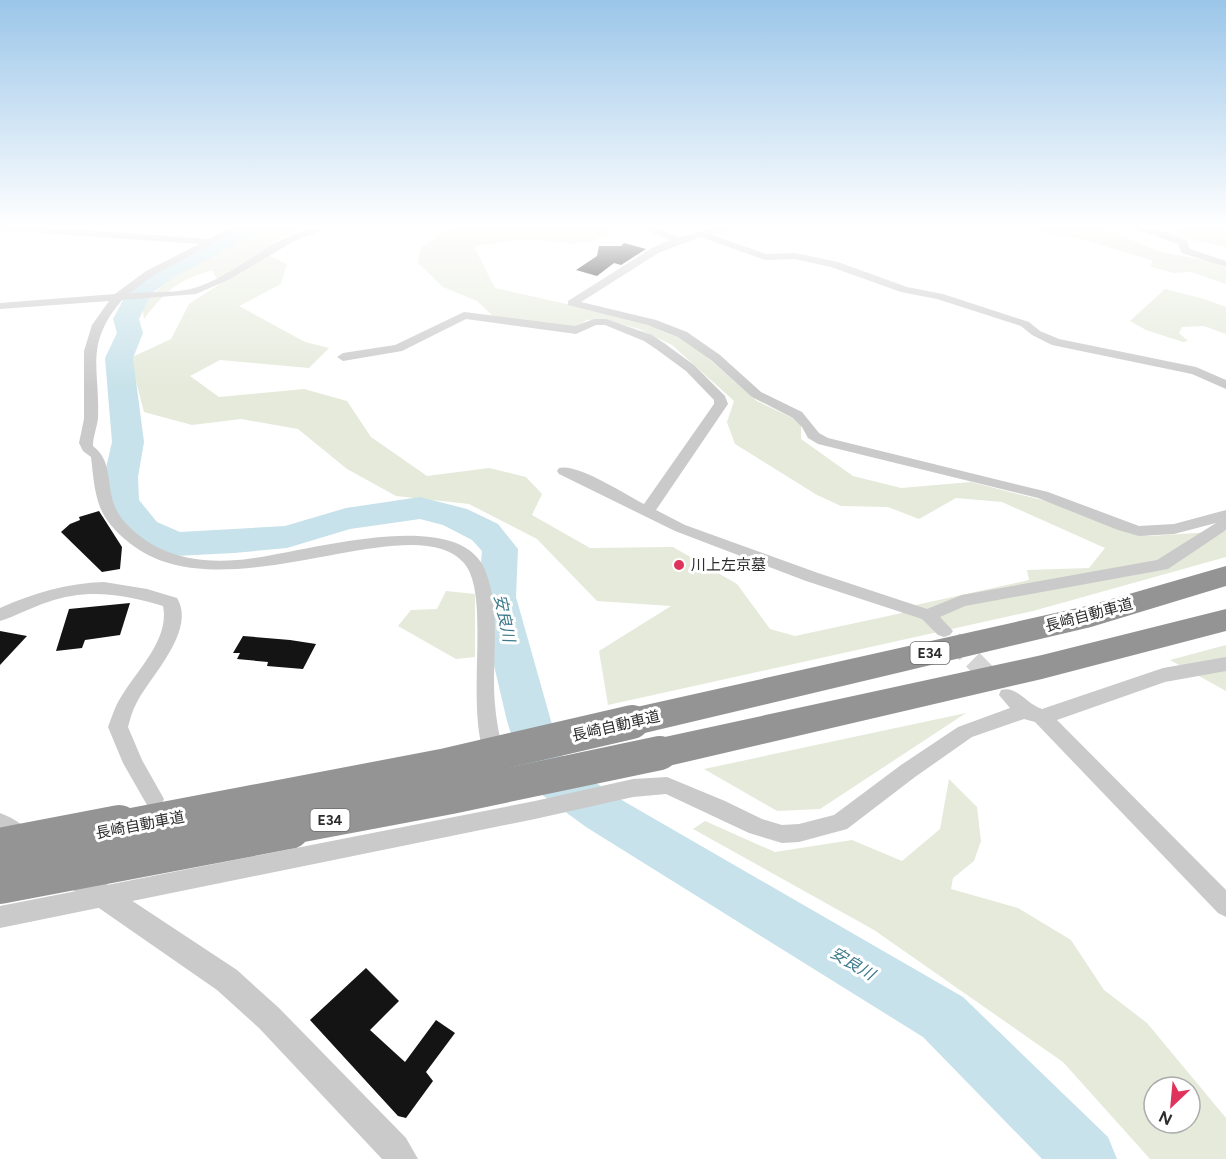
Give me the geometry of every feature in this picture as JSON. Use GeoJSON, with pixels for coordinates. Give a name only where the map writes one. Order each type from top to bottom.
{"type":"FeatureCollection","features":[{"type":"Feature","properties":{"kind":"highway","name":"長崎自動車道"},"geometry":{"type":"LineString","coordinates":[[0,850],[430,768],[1091,616],[1226,576]]}},
{"type":"Feature","properties":{"kind":"highway","name":"長崎自動車道"},"geometry":{"type":"LineString","coordinates":[[0,882],[451,797],[660,753],[1042,667],[1226,620]]}},
{"type":"Feature","properties":{"kind":"street"},"geometry":{"type":"LineString","coordinates":[[139,281],[105,314],[91,345],[87,384],[91,406],[90,428],[86,442],[88,449],[98,456],[101,479],[111,516],[150,552],[179,561],[208,565],[237,565],[380,541],[406,539],[438,542],[470,558],[480,576],[484,593],[485,695],[489,739],[497,763],[521,801],[536,810]]}},
{"type":"Feature","properties":{"kind":"street"},"geometry":{"type":"LineString","coordinates":[[0,306],[169,295],[192,292],[218,281]]}},
{"type":"Feature","properties":{"kind":"street"},"geometry":{"type":"LineString","coordinates":[[607,281],[572,303],[629,314],[662,324],[696,342],[727,366],[758,396],[802,416],[808,422],[813,435],[823,441],[1043,495],[1123,527],[1139,531],[1174,529],[1226,515]]}},
{"type":"Feature","properties":{"kind":"street"},"geometry":{"type":"LineString","coordinates":[[881,281],[905,290],[939,296],[1025,324],[1036,333],[1056,342],[1196,371],[1226,385]]}},
{"type":"Feature","properties":{"kind":"street"},"geometry":{"type":"LineString","coordinates":[[343,357],[398,348],[464,315],[576,330],[594,322],[606,322],[648,338],[690,368],[720,399],[721,404],[647,511]]}},
{"type":"Feature","properties":{"kind":"street"},"geometry":{"type":"LineString","coordinates":[[564,471],[680,528],[928,615],[944,631]]}},
{"type":"Feature","properties":{"kind":"street"},"geometry":{"type":"LineString","coordinates":[[928,615],[962,601],[1162,564],[1226,523]]}},
{"type":"Feature","properties":{"kind":"street"},"geometry":{"type":"LineString","coordinates":[[0,615],[47,596],[84,586],[113,587],[171,602],[174,616],[161,652],[127,702],[118,727],[133,763],[154,799]]}},
{"type":"Feature","properties":{"kind":"street"},"geometry":{"type":"LineString","coordinates":[[0,917],[536,810],[633,788],[667,785],[757,827],[782,834],[799,833],[840,823],[908,771],[965,732],[1163,675],[1226,664]]}},
{"type":"Feature","properties":{"kind":"street"},"geometry":{"type":"LineString","coordinates":[[1008,694],[1033,714],[1226,906]]}},
{"type":"Feature","properties":{"kind":"street"},"geometry":{"type":"LineString","coordinates":[[0,824],[103,897],[227,980],[277,1026],[402,1159]]}},
{"type":"Feature","properties":{"kind":"shaded area"},"geometry":{"type":"Polygon","coordinates":[[[168,281],[184,281],[166,294],[144,319],[142,304],[168,281]]]}},
{"type":"Feature","properties":{"kind":"shaded area"},"geometry":{"type":"Polygon","coordinates":[[[218,281],[282,281],[281,284],[239,306],[305,342],[329,348],[309,368],[220,360],[190,376],[219,397],[304,389],[347,401],[371,437],[427,476],[489,468],[526,477],[542,494],[532,515],[590,548],[673,547],[737,584],[770,629],[795,636],[902,613],[916,605],[1029,580],[1027,570],[1089,568],[1105,548],[1002,502],[956,498],[919,519],[888,507],[841,506],[817,495],[735,444],[727,422],[734,401],[672,345],[639,329],[602,319],[587,320],[575,327],[493,316],[477,301],[443,287],[437,281],[491,281],[495,288],[630,318],[660,327],[692,344],[757,401],[801,422],[801,439],[853,476],[901,488],[971,482],[1054,503],[1121,530],[1150,536],[1226,531],[1226,557],[1033,611],[608,705],[599,651],[671,606],[597,601],[537,539],[469,504],[396,496],[347,469],[298,429],[241,419],[192,425],[144,412],[130,358],[171,339],[189,304],[220,284],[218,281]]]}},
{"type":"Feature","properties":{"kind":"shaded area"},"geometry":{"type":"Polygon","coordinates":[[[1165,289],[1226,307],[1226,334],[1204,326],[1182,327],[1179,333],[1188,341],[1183,342],[1146,330],[1130,321],[1165,289]]]}},
{"type":"Feature","properties":{"kind":"shaded area"},"geometry":{"type":"Polygon","coordinates":[[[446,591],[475,594],[475,657],[456,659],[398,626],[411,610],[437,609],[446,591]]]}},
{"type":"Feature","properties":{"kind":"shaded area"},"geometry":{"type":"Polygon","coordinates":[[[1226,645],[1226,691],[1170,660],[1226,645]]]}},
{"type":"Feature","properties":{"kind":"shaded area"},"geometry":{"type":"Polygon","coordinates":[[[966,713],[820,809],[777,811],[704,769],[966,713]]]}},
{"type":"Feature","properties":{"kind":"shaded area"},"geometry":{"type":"Polygon","coordinates":[[[949,779],[977,807],[981,841],[974,861],[953,878],[951,889],[1018,908],[1071,940],[1104,990],[1147,1023],[1190,1075],[1142,1075],[1142,1135],[1202,1135],[1202,1089],[1226,1118],[1226,1159],[1150,1159],[1063,1062],[874,930],[693,829],[705,821],[775,852],[852,840],[902,861],[940,829],[949,779]]]}},
{"type":"Feature","properties":{"kind":"building"},"geometry":{"type":"Polygon","coordinates":[[[99,511],[122,547],[120,569],[102,572],[61,532],[70,524],[80,520],[79,517],[99,511]]]}},
{"type":"Feature","properties":{"kind":"building"},"geometry":{"type":"Polygon","coordinates":[[[130,603],[120,635],[85,640],[82,648],[56,651],[69,609],[130,603]]]}},
{"type":"Feature","properties":{"kind":"building"},"geometry":{"type":"Polygon","coordinates":[[[0,631],[27,636],[0,665],[0,631]]]}},
{"type":"Feature","properties":{"kind":"building"},"geometry":{"type":"Polygon","coordinates":[[[243,636],[316,644],[303,669],[267,666],[268,662],[237,659],[240,653],[233,653],[243,636]]]}},
{"type":"Feature","properties":{"kind":"building"},"geometry":{"type":"Polygon","coordinates":[[[366,968],[399,1001],[370,1030],[405,1062],[436,1020],[455,1033],[426,1072],[433,1081],[406,1118],[398,1116],[310,1020],[366,968]]]}},
{"type":"Feature","properties":{"kind":"waterway","name":"安良川"},"geometry":{"type":"LineString","coordinates":[[153,281],[140,290],[126,319],[130,333],[119,358],[128,442],[121,477],[122,502],[145,530],[175,544],[234,542],[287,537],[346,519],[420,508],[455,517],[485,532],[500,549],[497,597],[529,721],[546,773],[603,813],[943,1017],[1086,1159]]}},
{"type":"Feature","properties":{"kind":"tunnel"},"geometry":{"type":"LineString","coordinates":[[953,640],[996,683]]}},
{"type":"Feature","properties":{"kind":"place","name":"川上左京墓"},"geometry":{"type":"Point","coordinates":[679,565]}}]}
